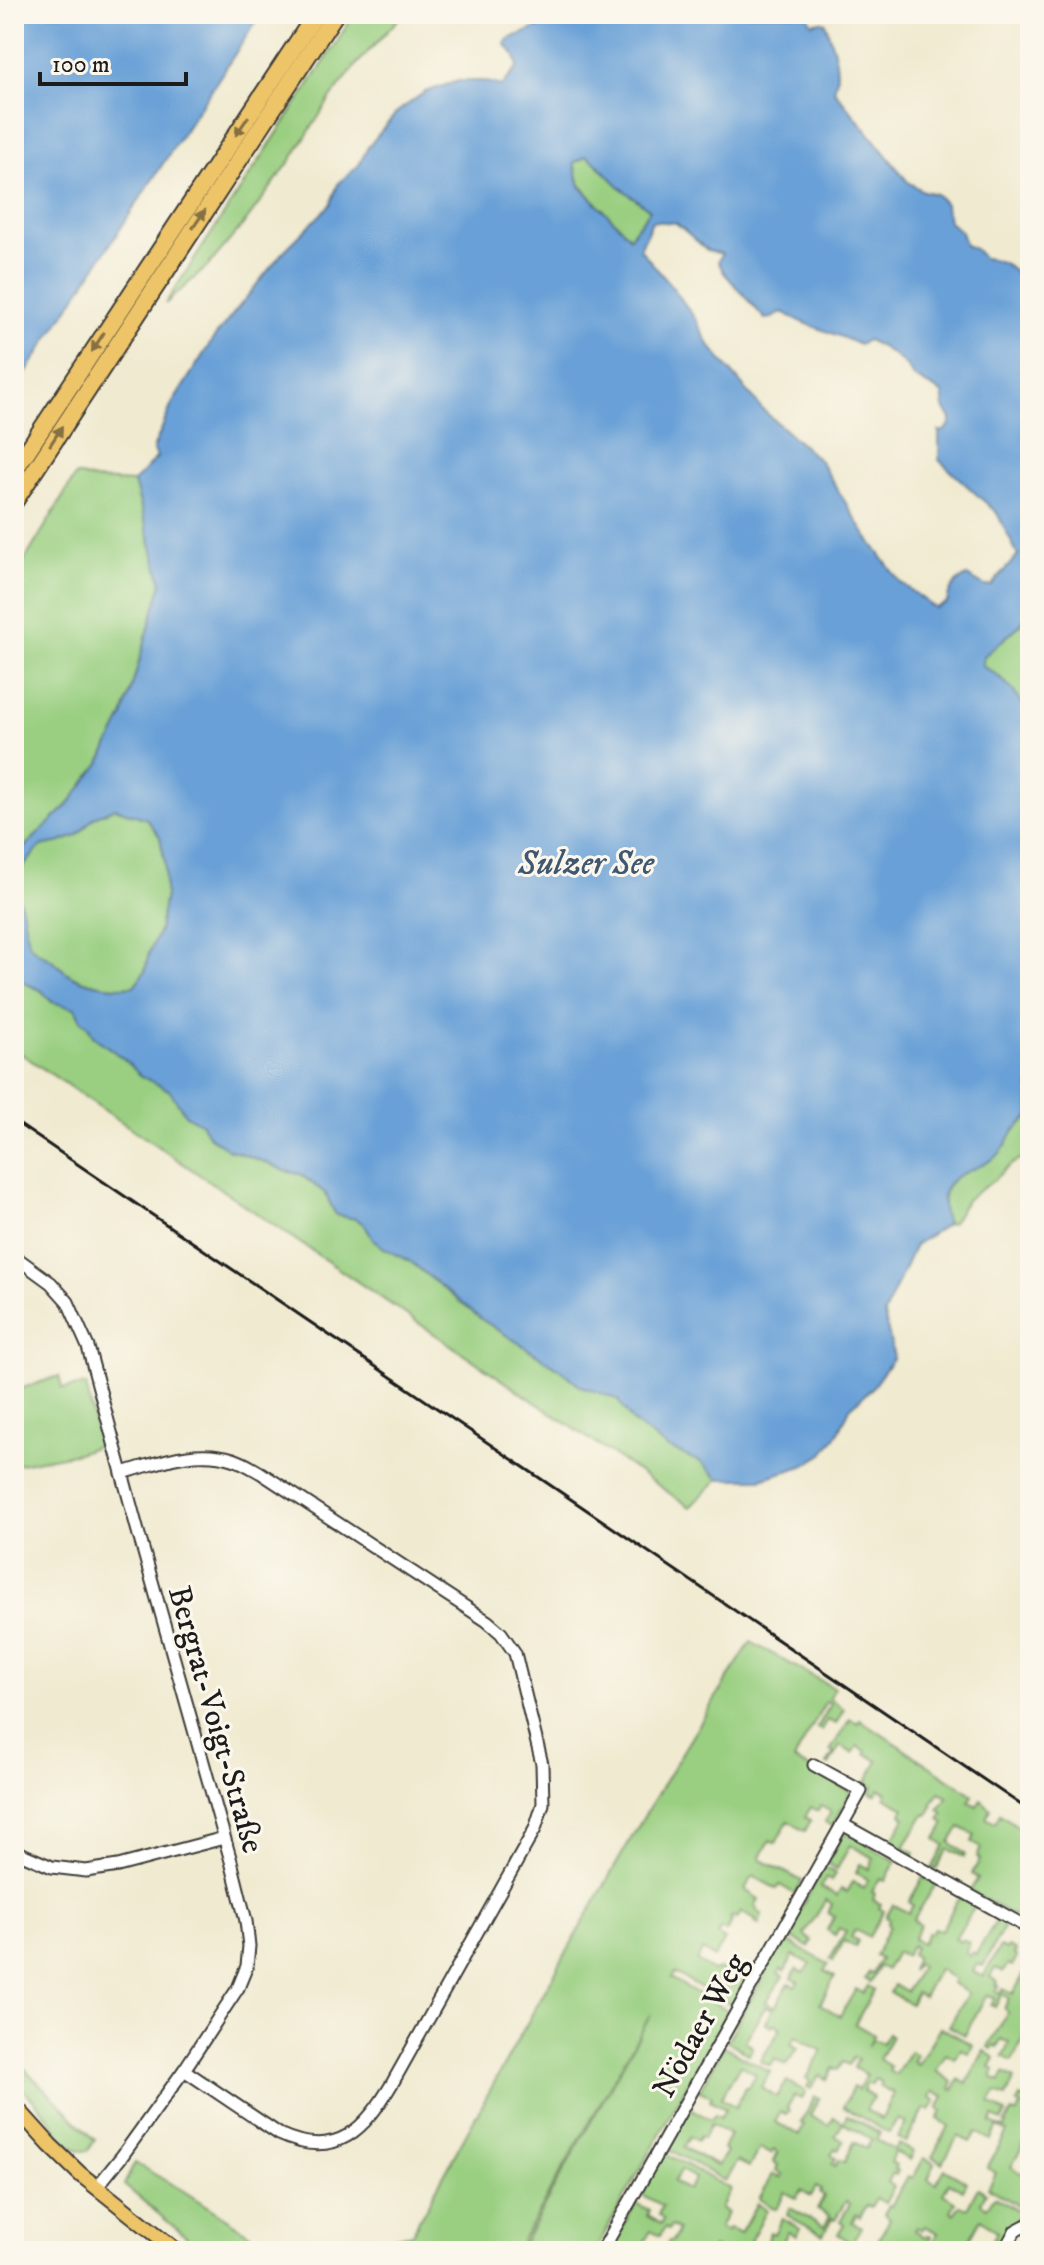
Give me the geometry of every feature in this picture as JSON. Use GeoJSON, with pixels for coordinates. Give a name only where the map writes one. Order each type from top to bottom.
{"type":"FeatureCollection","features":[{"type":"Feature","properties":{"kind":"highway"},"geometry":{"type":"LineString","coordinates":[[14,471],[316,14]]}},
{"type":"Feature","properties":{"kind":"highway"},"geometry":{"type":"LineString","coordinates":[[14,502],[335,14]]}},
{"type":"Feature","properties":{"kind":"main road"},"geometry":{"type":"LineString","coordinates":[[14,2105],[50,2145],[177,2251]]}},
{"type":"Feature","properties":{"kind":"street","name":"Bergrat-Voigt-Straße"},"geometry":{"type":"LineString","coordinates":[[14,1256],[51,1283],[68,1302],[88,1347],[224,1838],[246,1921],[249,1946],[247,1966],[238,1988],[184,2070],[97,2187]]}},
{"type":"Feature","properties":{"kind":"street"},"geometry":{"type":"LineString","coordinates":[[122,1473],[186,1455],[214,1454],[236,1459],[487,1621],[501,1633],[515,1653],[542,1764],[543,1804],[535,1829],[387,2092],[363,2126],[350,2135],[321,2144],[292,2140],[184,2070]]}},
{"type":"Feature","properties":{"kind":"street","name":"Nödaer Weg"},"geometry":{"type":"LineString","coordinates":[[602,2251],[861,1791],[814,1765]]}},
{"type":"Feature","properties":{"kind":"street"},"geometry":{"type":"LineString","coordinates":[[842,1824],[1030,1929]]}},
{"type":"Feature","properties":{"kind":"street"},"geometry":{"type":"LineString","coordinates":[[14,1849],[52,1867],[86,1871],[118,1866],[224,1838]]}},
{"type":"Feature","properties":{"kind":"street"},"geometry":{"type":"LineString","coordinates":[[1004,2251],[1015,2231],[1030,2223]]}},
{"type":"Feature","properties":{"kind":"green space"},"geometry":{"type":"Polygon","coordinates":[[[353,14],[403,14],[330,99],[247,220],[208,266],[165,304],[338,41],[353,14]]]}},
{"type":"Feature","properties":{"kind":"green space"},"geometry":{"type":"Polygon","coordinates":[[[586,156],[650,210],[629,237],[580,185],[574,163],[586,156]]]}},
{"type":"Feature","properties":{"kind":"green space"},"geometry":{"type":"Polygon","coordinates":[[[76,475],[95,480],[134,482],[162,583],[123,717],[100,763],[67,806],[14,857],[14,578],[76,475]]]}},
{"type":"Feature","properties":{"kind":"green space"},"geometry":{"type":"Polygon","coordinates":[[[1030,610],[1030,716],[1017,695],[982,666],[984,656],[1020,625],[1030,610]]]}},
{"type":"Feature","properties":{"kind":"green space"},"geometry":{"type":"Polygon","coordinates":[[[115,808],[147,819],[160,837],[165,862],[165,895],[159,931],[145,971],[134,986],[127,987],[103,986],[79,979],[35,950],[28,940],[22,909],[14,892],[14,877],[41,846],[77,836],[94,817],[115,808]]]}},
{"type":"Feature","properties":{"kind":"green space"},"geometry":{"type":"Polygon","coordinates":[[[14,954],[16,971],[22,982],[41,990],[52,1002],[75,1007],[93,1036],[141,1076],[169,1090],[186,1115],[202,1124],[209,1136],[228,1149],[300,1174],[325,1193],[336,1215],[356,1219],[365,1225],[372,1238],[385,1249],[411,1262],[481,1319],[581,1386],[618,1399],[633,1422],[666,1447],[702,1462],[719,1479],[690,1507],[14,1049],[14,954]]]}},
{"type":"Feature","properties":{"kind":"green space"},"geometry":{"type":"Polygon","coordinates":[[[1030,1116],[1030,1143],[1024,1156],[967,1199],[952,1223],[947,1224],[942,1209],[946,1187],[958,1174],[1006,1146],[1012,1133],[1030,1116]]]}},
{"type":"Feature","properties":{"kind":"green space"},"geometry":{"type":"Polygon","coordinates":[[[1030,1143],[1030,1223],[1021,1201],[1024,1156],[1030,1143]]]}},
{"type":"Feature","properties":{"kind":"green space"},"geometry":{"type":"Polygon","coordinates":[[[59,1376],[62,1389],[86,1385],[99,1445],[78,1453],[14,1465],[14,1391],[59,1376]]]}},
{"type":"Feature","properties":{"kind":"green space"},"geometry":{"type":"Polygon","coordinates":[[[751,1642],[834,1688],[829,1698],[844,1709],[836,1724],[827,1720],[821,1730],[817,1728],[831,1704],[826,1701],[794,1760],[851,1792],[832,1826],[825,1822],[831,1812],[821,1806],[818,1811],[811,1807],[805,1817],[811,1820],[805,1831],[788,1821],[776,1843],[770,1840],[760,1859],[802,1881],[795,1894],[780,1885],[777,1889],[753,1876],[745,1890],[759,1899],[755,1906],[762,1914],[759,1925],[741,1912],[737,1919],[732,1916],[726,1932],[721,1929],[717,1935],[725,1940],[714,1958],[702,1951],[697,1961],[713,1971],[719,1969],[727,1973],[724,1979],[734,1985],[741,1973],[748,1977],[732,2005],[675,1973],[671,1978],[728,2011],[595,2251],[519,2251],[651,2014],[516,2251],[323,2251],[412,2233],[618,1860],[751,1642]]]}},
{"type":"Feature","properties":{"kind":"green space"},"geometry":{"type":"Polygon","coordinates":[[[850,1719],[858,1723],[860,1720],[973,1795],[969,1802],[977,1806],[981,1800],[991,1809],[986,1818],[995,1823],[1000,1814],[1030,1835],[1030,1925],[970,1891],[978,1878],[972,1874],[980,1859],[977,1857],[981,1848],[972,1842],[975,1835],[960,1827],[950,1842],[965,1854],[964,1857],[948,1849],[936,1869],[932,1868],[945,1845],[936,1839],[945,1823],[940,1820],[944,1813],[939,1810],[947,1797],[939,1792],[928,1815],[925,1814],[904,1847],[915,1853],[912,1859],[894,1848],[896,1843],[892,1841],[905,1818],[901,1814],[904,1808],[885,1797],[887,1793],[879,1789],[875,1795],[870,1793],[873,1787],[866,1783],[878,1761],[858,1746],[853,1753],[840,1746],[827,1764],[834,1753],[830,1751],[850,1719]]]}},
{"type":"Feature","properties":{"kind":"green space"},"geometry":{"type":"Polygon","coordinates":[[[844,1832],[896,1861],[885,1881],[880,1878],[872,1892],[875,1894],[873,1900],[881,1904],[879,1908],[884,1911],[869,1937],[855,1930],[851,1937],[858,1941],[855,1947],[844,1941],[833,1961],[830,1959],[846,1932],[839,1928],[835,1935],[827,1930],[834,1917],[828,1913],[832,1904],[826,1900],[804,1935],[812,1941],[809,1947],[786,1935],[824,1867],[835,1873],[831,1881],[826,1878],[821,1887],[837,1896],[841,1889],[847,1892],[853,1882],[864,1888],[868,1880],[856,1873],[860,1864],[869,1869],[874,1858],[850,1845],[837,1869],[827,1863],[844,1832]]]}},
{"type":"Feature","properties":{"kind":"green space"},"geometry":{"type":"Polygon","coordinates":[[[923,1877],[936,1884],[913,1920],[920,1925],[913,1939],[922,1943],[934,1928],[941,1931],[959,1897],[975,1906],[955,1938],[970,1943],[965,1952],[970,1955],[972,1952],[976,1954],[998,1918],[1006,1923],[983,1966],[977,1964],[973,1972],[983,1977],[1000,1947],[1016,1951],[1014,1955],[1017,1957],[1012,1966],[1008,1964],[1003,1972],[995,1968],[990,1977],[998,1982],[996,1991],[1000,1993],[1003,1989],[1013,1994],[1024,1974],[1027,1976],[1030,1971],[1030,2028],[1012,2061],[1003,2056],[1009,2043],[1001,2039],[997,2047],[988,2047],[1008,2012],[1004,2009],[1009,1998],[1002,1994],[995,2007],[991,2005],[995,1998],[987,1994],[965,2035],[949,2026],[968,1993],[952,1984],[954,1980],[938,1969],[923,1997],[916,1993],[910,2004],[890,1993],[894,1985],[906,1992],[921,1966],[917,1964],[911,1971],[916,1957],[911,1954],[915,1948],[912,1945],[905,1956],[896,1952],[886,1970],[879,1966],[870,1982],[865,1979],[880,1959],[875,1956],[889,1926],[886,1917],[893,1905],[909,1913],[913,1905],[909,1902],[923,1877]]]}},
{"type":"Feature","properties":{"kind":"green space"},"geometry":{"type":"Polygon","coordinates":[[[784,1939],[828,1964],[824,1971],[835,1977],[820,2004],[840,2016],[856,1989],[863,1993],[868,1986],[874,1990],[855,2024],[874,2035],[868,2047],[873,2039],[882,2043],[888,2033],[892,2036],[879,2059],[896,2075],[910,2051],[917,2055],[913,2062],[918,2065],[940,2027],[973,2045],[969,2053],[961,2049],[955,2059],[946,2054],[936,2071],[953,2082],[950,2088],[953,2090],[959,2079],[967,2083],[984,2051],[995,2058],[990,2067],[995,2070],[992,2077],[1000,2081],[1004,2073],[1015,2079],[1006,2097],[996,2092],[990,2103],[1006,2113],[1002,2121],[994,2117],[991,2123],[1005,2128],[1012,2112],[1017,2114],[1021,2106],[1017,2103],[1020,2097],[1024,2099],[1030,2088],[1030,2145],[1025,2142],[1011,2167],[1030,2178],[1030,2212],[988,2188],[996,2173],[987,2168],[1007,2132],[998,2127],[990,2140],[976,2132],[970,2142],[958,2136],[943,2163],[932,2157],[949,2126],[938,2119],[942,2112],[938,2109],[944,2096],[933,2091],[930,2097],[936,2101],[930,2110],[925,2108],[906,2142],[898,2138],[906,2123],[898,2119],[889,2133],[843,2107],[853,2087],[858,2090],[867,2075],[854,2068],[858,2059],[854,2057],[849,2065],[843,2062],[838,2070],[833,2068],[827,2080],[819,2075],[811,2089],[807,2087],[810,2081],[806,2078],[822,2051],[796,2036],[791,2044],[798,2048],[786,2065],[775,2059],[771,2066],[760,2061],[781,2028],[774,2023],[771,2026],[766,2023],[773,2009],[766,2006],[745,2041],[753,2047],[749,2054],[727,2041],[784,1939]],[[793,1955],[785,1971],[781,1969],[779,1973],[784,1976],[766,2002],[775,2007],[789,1983],[795,1986],[798,1982],[792,1978],[796,1969],[804,1973],[810,1964],[793,1955]],[[875,2079],[871,2085],[867,2083],[863,2091],[873,2097],[866,2110],[882,2119],[894,2093],[879,2086],[881,2082],[875,2079]]]}},
{"type":"Feature","properties":{"kind":"green space"},"geometry":{"type":"Polygon","coordinates":[[[724,2046],[770,2072],[761,2088],[777,2097],[787,2081],[806,2092],[802,2099],[794,2096],[787,2108],[790,2111],[787,2115],[781,2112],[775,2122],[799,2135],[804,2125],[801,2123],[815,2097],[819,2099],[810,2115],[829,2125],[834,2117],[843,2122],[847,2115],[880,2133],[876,2140],[895,2150],[899,2144],[914,2152],[910,2160],[895,2152],[890,2162],[896,2165],[894,2169],[898,2171],[888,2182],[894,2187],[885,2203],[876,2198],[871,2207],[867,2205],[860,2217],[856,2215],[852,2222],[861,2227],[852,2243],[860,2247],[858,2251],[850,2250],[845,2245],[847,2240],[838,2234],[844,2224],[840,2221],[850,2204],[846,2201],[823,2235],[787,2215],[790,2208],[824,2227],[830,2216],[817,2209],[824,2196],[816,2187],[811,2196],[801,2190],[796,2198],[785,2192],[776,2209],[759,2199],[773,2174],[781,2178],[783,2175],[776,2170],[778,2165],[774,2162],[778,2153],[774,2150],[771,2154],[760,2148],[749,2167],[737,2161],[725,2181],[667,2148],[690,2108],[711,2120],[715,2114],[721,2117],[725,2108],[710,2100],[712,2096],[699,2091],[724,2046]],[[740,2065],[721,2098],[736,2107],[745,2087],[749,2087],[756,2074],[740,2065]],[[843,2123],[835,2136],[844,2141],[831,2155],[836,2158],[832,2164],[835,2166],[839,2160],[845,2162],[854,2142],[866,2149],[872,2139],[843,2123]],[[711,2124],[703,2138],[700,2136],[697,2141],[690,2137],[684,2148],[717,2166],[726,2151],[723,2149],[730,2135],[711,2124]]]}},
{"type":"Feature","properties":{"kind":"green space"},"geometry":{"type":"Polygon","coordinates":[[[14,2058],[95,2140],[88,2151],[66,2142],[42,2109],[14,2081],[14,2058]]]}},
{"type":"Feature","properties":{"kind":"green space"},"geometry":{"type":"Polygon","coordinates":[[[665,2153],[730,2189],[721,2209],[727,2212],[719,2228],[727,2232],[729,2228],[740,2234],[757,2204],[767,2210],[750,2241],[763,2248],[770,2232],[774,2234],[782,2218],[800,2228],[796,2236],[788,2232],[778,2251],[716,2251],[713,2247],[711,2251],[672,2251],[665,2247],[678,2230],[671,2226],[668,2230],[665,2228],[660,2236],[651,2231],[635,2251],[610,2251],[636,2203],[649,2211],[647,2216],[661,2224],[663,2219],[658,2215],[662,2206],[641,2194],[665,2153]],[[681,2170],[674,2182],[688,2190],[695,2178],[681,2170]]]}},
{"type":"Feature","properties":{"kind":"green space"},"geometry":{"type":"Polygon","coordinates":[[[924,2158],[935,2164],[928,2179],[936,2184],[945,2169],[967,2182],[963,2190],[949,2183],[943,2194],[956,2202],[951,2211],[954,2214],[960,2205],[967,2208],[978,2188],[986,2193],[981,2203],[987,2207],[994,2197],[1021,2212],[1002,2244],[993,2239],[997,2232],[981,2219],[963,2251],[928,2251],[938,2233],[925,2226],[922,2230],[917,2227],[915,2230],[925,2237],[931,2237],[925,2247],[918,2243],[913,2251],[872,2251],[890,2219],[884,2214],[889,2205],[908,2176],[913,2178],[924,2158]]]}},
{"type":"Feature","properties":{"kind":"green space"},"geometry":{"type":"Polygon","coordinates":[[[135,2163],[276,2251],[203,2251],[124,2185],[135,2163]]]}},
{"type":"Feature","properties":{"kind":"water"},"geometry":{"type":"Polygon","coordinates":[[[14,14],[261,14],[14,391],[14,14]]]}},
{"type":"Feature","properties":{"kind":"water","name":"Sulzer See"},"geometry":{"type":"Polygon","coordinates":[[[560,14],[808,14],[811,23],[825,22],[837,65],[834,90],[908,182],[936,194],[945,204],[949,221],[961,232],[965,245],[975,249],[983,258],[1007,265],[1026,281],[1025,294],[1030,313],[1030,610],[1020,625],[984,656],[982,666],[1010,687],[1030,716],[1030,1116],[1014,1131],[998,1155],[948,1184],[943,1193],[947,1224],[915,1245],[884,1314],[894,1357],[871,1389],[850,1408],[839,1432],[823,1454],[803,1466],[761,1479],[719,1479],[702,1463],[666,1447],[633,1422],[617,1399],[581,1386],[481,1319],[411,1262],[385,1249],[372,1238],[365,1225],[356,1219],[336,1215],[325,1193],[300,1174],[228,1149],[209,1136],[202,1124],[186,1115],[169,1090],[141,1076],[93,1036],[75,1008],[52,1002],[41,990],[22,982],[16,971],[14,892],[32,947],[72,976],[95,984],[134,986],[145,971],[159,931],[165,895],[165,862],[160,837],[147,819],[115,808],[94,817],[77,836],[41,846],[14,877],[14,857],[67,806],[100,763],[123,717],[162,583],[134,482],[157,457],[153,449],[172,404],[213,339],[282,253],[330,205],[338,184],[359,165],[368,147],[397,112],[425,92],[458,81],[483,81],[502,86],[518,67],[514,54],[505,44],[508,39],[547,24],[560,14]],[[587,156],[574,163],[580,186],[630,237],[650,210],[587,156]],[[652,221],[640,249],[674,289],[709,345],[762,409],[820,461],[863,531],[900,582],[935,608],[947,603],[953,587],[967,576],[991,586],[1018,555],[997,513],[939,460],[939,431],[950,425],[951,419],[944,408],[942,393],[913,377],[900,360],[867,340],[859,345],[783,312],[765,319],[724,273],[718,261],[722,254],[707,250],[676,223],[652,221]]]}},
{"type":"Feature","properties":{"kind":"railway"},"geometry":{"type":"LineString","coordinates":[[14,1121],[1030,1811]]}}]}
